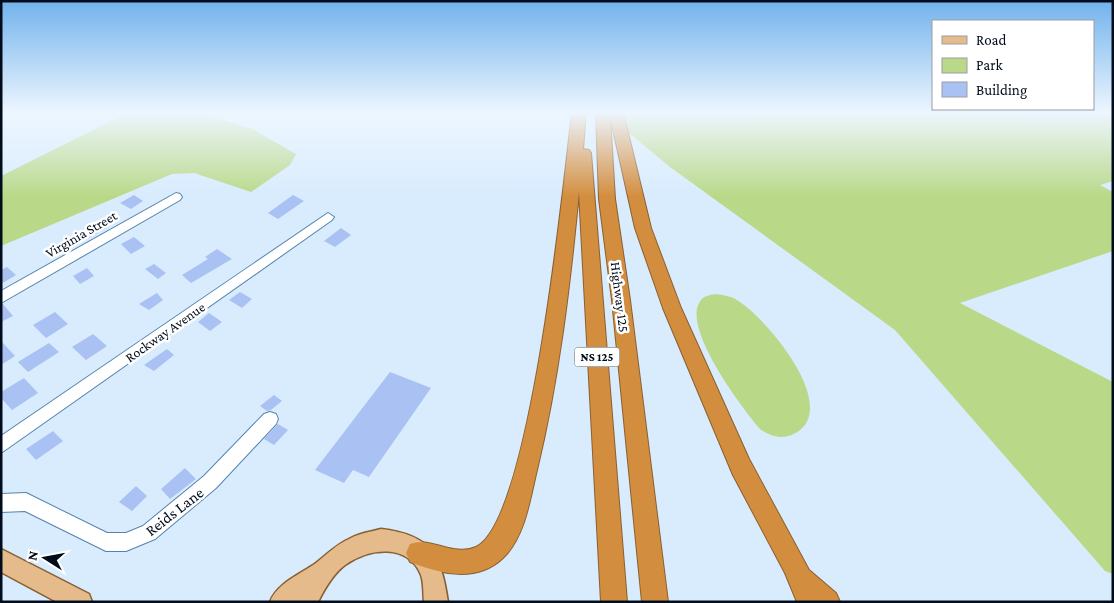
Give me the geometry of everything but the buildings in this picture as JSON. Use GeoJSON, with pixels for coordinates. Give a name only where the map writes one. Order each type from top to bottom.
{"type":"FeatureCollection","features":[{"type":"Feature","properties":{"kind":"highway"},"geometry":{"type":"LineString","coordinates":[[419,553],[448,562],[473,561],[494,549],[507,530],[512,518],[530,458],[550,362],[576,140]]}},
{"type":"Feature","properties":{"kind":"highway","name":"Highway 125"},"geometry":{"type":"LineString","coordinates":[[583,140],[614,602]]}},
{"type":"Feature","properties":{"kind":"highway","name":"Highway 125"},"geometry":{"type":"LineString","coordinates":[[604,140],[607,199],[621,300],[655,602]]}},
{"type":"Feature","properties":{"kind":"highway"},"geometry":{"type":"LineString","coordinates":[[623,140],[635,187],[642,228],[672,308],[738,459],[799,576],[810,602]]}},
{"type":"Feature","properties":{"kind":"highway"},"geometry":{"type":"LineString","coordinates":[[799,576],[827,602]]}},
{"type":"Feature","properties":{"kind":"main road"},"geometry":{"type":"LineString","coordinates":[[281,602],[350,548],[371,540],[392,540],[411,547],[419,553],[431,570],[436,592],[436,602]]}},
{"type":"Feature","properties":{"kind":"main road"},"geometry":{"type":"LineString","coordinates":[[1,560],[81,602]]}},
{"type":"Feature","properties":{"kind":"main road"},"geometry":{"type":"LineString","coordinates":[[306,602],[314,582],[330,562]]}},
{"type":"Feature","properties":{"kind":"street","name":"Virginia Street"},"geometry":{"type":"LineString","coordinates":[[1,298],[176,197]]}},
{"type":"Feature","properties":{"kind":"street","name":"Rockway Avenue"},"geometry":{"type":"LineString","coordinates":[[1,446],[328,217]]}},
{"type":"Feature","properties":{"kind":"street","name":"Reids Lane"},"geometry":{"type":"LineString","coordinates":[[1,503],[26,502],[106,542],[119,543],[134,540],[148,533],[210,482],[270,419]]}},
{"type":"Feature","properties":{"kind":"green space"},"geometry":{"type":"Polygon","coordinates":[[[73,140],[272,140],[296,154],[290,165],[251,192],[194,173],[172,174],[1,246],[1,176],[73,140]]]}},
{"type":"Feature","properties":{"kind":"green space"},"geometry":{"type":"Polygon","coordinates":[[[638,140],[1113,140],[1113,181],[1100,185],[1113,192],[1113,251],[960,303],[1113,382],[1113,574],[1105,571],[895,330],[670,167],[638,140]]]}},
{"type":"Feature","properties":{"kind":"green space"},"geometry":{"type":"Polygon","coordinates":[[[715,294],[734,298],[752,311],[781,344],[795,364],[805,384],[810,404],[808,420],[796,433],[778,437],[761,430],[741,405],[716,367],[699,328],[697,312],[702,299],[715,294]]]}}]}
